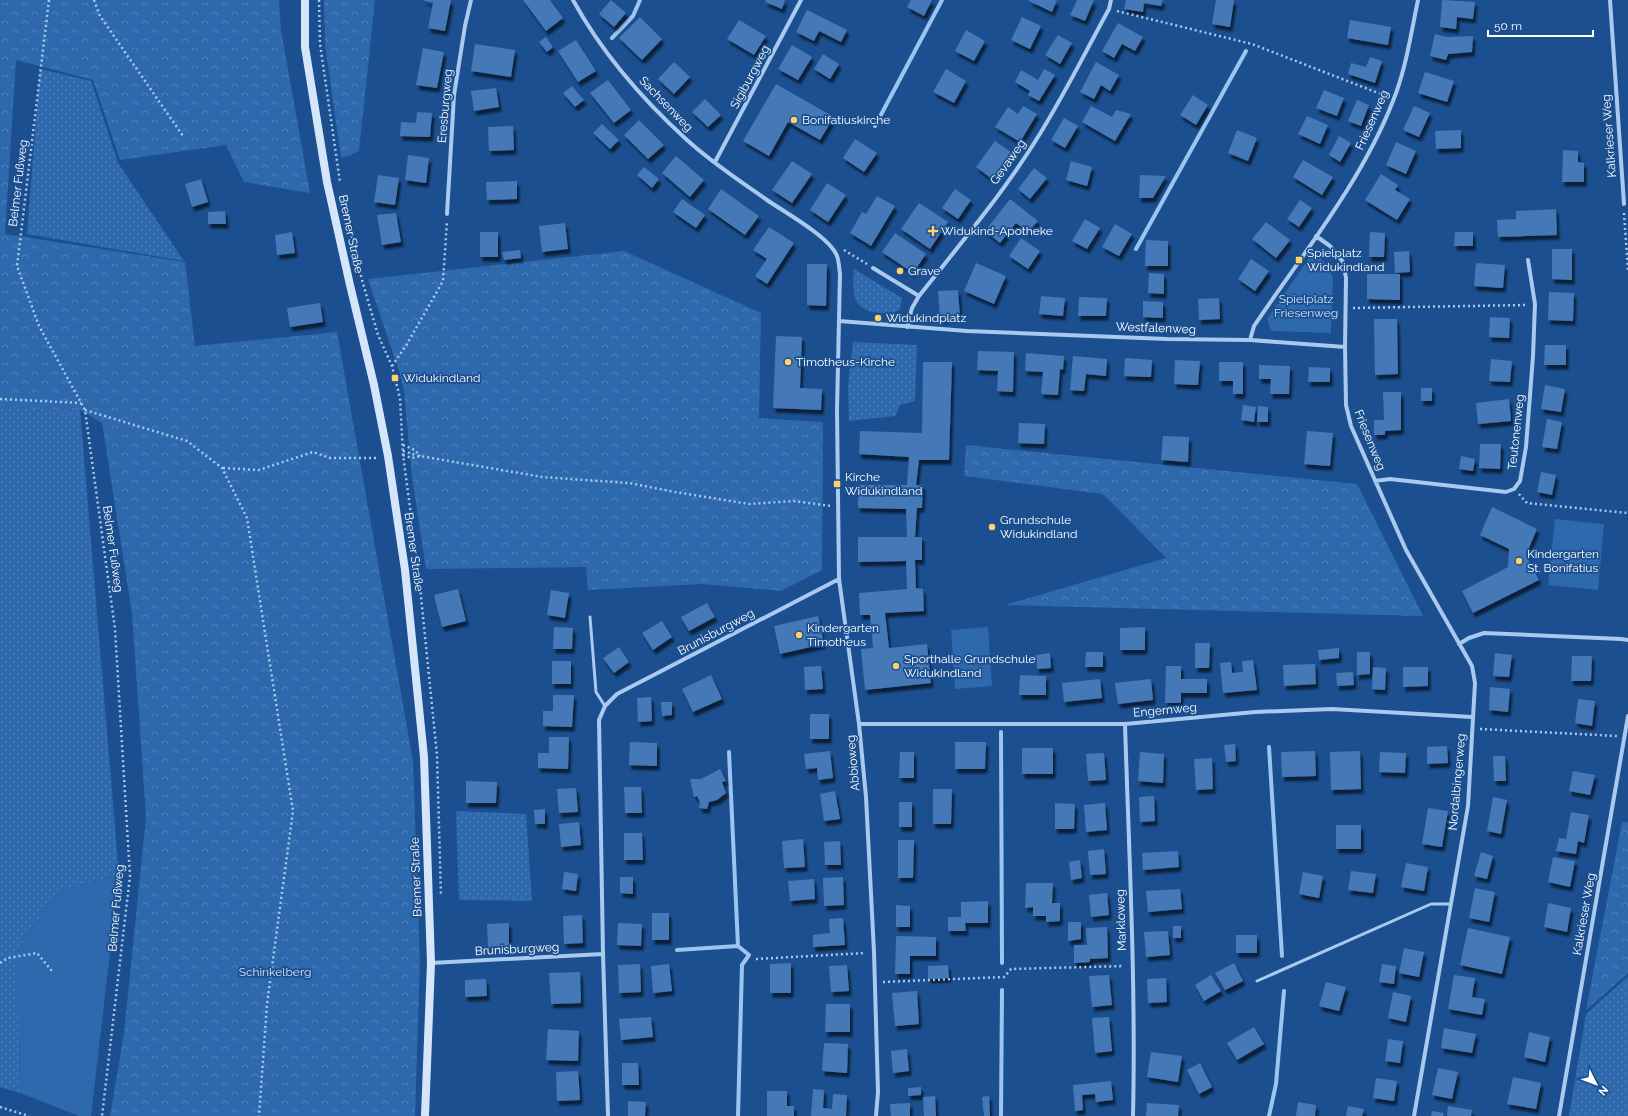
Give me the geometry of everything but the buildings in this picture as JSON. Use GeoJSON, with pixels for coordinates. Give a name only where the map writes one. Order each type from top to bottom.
{"type":"FeatureCollection","features":[{"type":"Feature","properties":{"kind":"main road","name":"Bremer Straße"},"geometry":{"type":"LineString","coordinates":[[305,0],[306,47],[327,182],[374,384],[388,456],[405,570],[424,757],[431,963],[425,1116]]}},
{"type":"Feature","properties":{"kind":"street","name":"Eresburgweg"},"geometry":{"type":"LineString","coordinates":[[447,214],[454,95],[465,26],[471,0]]}},
{"type":"Feature","properties":{"kind":"street","name":"Sachsenweg"},"geometry":{"type":"LineString","coordinates":[[573,0],[580,14],[617,67],[647,101],[688,141],[767,200],[825,239],[837,255]]}},
{"type":"Feature","properties":{"kind":"street","name":"Sigiburgweg"},"geometry":{"type":"LineString","coordinates":[[715,162],[801,0]]}},
{"type":"Feature","properties":{"kind":"street","name":"Gevaweg"},"geometry":{"type":"LineString","coordinates":[[907,327],[912,308],[919,296],[999,193],[1028,152],[1052,114],[1109,9],[1111,0]]}},
{"type":"Feature","properties":{"kind":"street","name":"Friesenweg"},"geometry":{"type":"LineString","coordinates":[[1250,340],[1254,326],[1358,172],[1379,132],[1394,99],[1409,46],[1418,0]]}},
{"type":"Feature","properties":{"kind":"street","name":"Kalkrieser Weg"},"geometry":{"type":"LineString","coordinates":[[1610,0],[1624,204]]}},
{"type":"Feature","properties":{"kind":"street","name":"Friesenweg"},"geometry":{"type":"LineString","coordinates":[[1316,236],[1330,246],[1343,262],[1346,278],[1346,405],[1351,426],[1406,550],[1459,644]]}},
{"type":"Feature","properties":{"kind":"street"},"geometry":{"type":"LineString","coordinates":[[837,255],[840,274],[839,321],[907,327]]}},
{"type":"Feature","properties":{"kind":"street","name":"Teutonenweg"},"geometry":{"type":"LineString","coordinates":[[1514,489],[1520,481],[1526,447],[1533,356],[1535,304],[1528,260]]}},
{"type":"Feature","properties":{"kind":"street"},"geometry":{"type":"LineString","coordinates":[[873,268],[919,296]]}},
{"type":"Feature","properties":{"kind":"street","name":"Abbioweg"},"geometry":{"type":"LineString","coordinates":[[839,321],[837,410],[839,579],[859,724],[866,797],[874,952],[878,1092],[876,1116]]}},
{"type":"Feature","properties":{"kind":"street","name":"Westfalenweg"},"geometry":{"type":"LineString","coordinates":[[907,327],[967,331],[1167,339],[1250,340],[1345,347]]}},
{"type":"Feature","properties":{"kind":"street"},"geometry":{"type":"LineString","coordinates":[[1376,481],[1390,479],[1506,492],[1514,489]]}},
{"type":"Feature","properties":{"kind":"street","name":"Brunisburgweg"},"geometry":{"type":"LineString","coordinates":[[605,706],[617,694],[839,579]]}},
{"type":"Feature","properties":{"kind":"street"},"geometry":{"type":"LineString","coordinates":[[1459,644],[1469,638],[1484,633],[1628,640]]}},
{"type":"Feature","properties":{"kind":"street","name":"Nordalbingerweg"},"geometry":{"type":"LineString","coordinates":[[1414,1116],[1468,806],[1474,683],[1472,666],[1459,644]]}},
{"type":"Feature","properties":{"kind":"street"},"geometry":{"type":"LineString","coordinates":[[605,706],[599,720],[603,954],[608,1116]]}},
{"type":"Feature","properties":{"kind":"street","name":"Engernweg"},"geometry":{"type":"LineString","coordinates":[[859,724],[1124,724],[1255,712],[1332,709],[1472,717]]}},
{"type":"Feature","properties":{"kind":"street","name":"Kalkrieser Weg"},"geometry":{"type":"LineString","coordinates":[[1559,1116],[1628,716]]}},
{"type":"Feature","properties":{"kind":"street","name":"Markloweg"},"geometry":{"type":"LineString","coordinates":[[1124,724],[1133,966],[1133,1116]]}},
{"type":"Feature","properties":{"kind":"street","name":"Brunisburgweg"},"geometry":{"type":"LineString","coordinates":[[431,963],[603,954]]}},
{"type":"Feature","properties":{"kind":"lane"},"geometry":{"type":"LineString","coordinates":[[590,617],[596,692],[605,706]]}},
{"type":"Feature","properties":{"kind":"lane"},"geometry":{"type":"LineString","coordinates":[[1257,981],[1431,904],[1451,904]]}},
{"type":"Feature","properties":{"kind":"path","name":"Belmer Fußweg"},"geometry":{"type":"LineString","coordinates":[[49,0],[17,266],[39,326],[85,410],[115,629],[130,876],[102,1116]]}},
{"type":"Feature","properties":{"kind":"path"},"geometry":{"type":"LineString","coordinates":[[94,0],[100,16],[183,136]]}},
{"type":"Feature","properties":{"kind":"path"},"geometry":{"type":"LineString","coordinates":[[1109,9],[1252,44],[1394,99]]}},
{"type":"Feature","properties":{"kind":"path"},"geometry":{"type":"LineString","coordinates":[[1624,204],[1628,270]]}},
{"type":"Feature","properties":{"kind":"path"},"geometry":{"type":"LineString","coordinates":[[392,366],[407,344],[443,281],[447,214]]}},
{"type":"Feature","properties":{"kind":"path"},"geometry":{"type":"LineString","coordinates":[[837,255],[844,250],[873,268]]}},
{"type":"Feature","properties":{"kind":"path"},"geometry":{"type":"LineString","coordinates":[[1346,308],[1535,304]]}},
{"type":"Feature","properties":{"kind":"path"},"geometry":{"type":"LineString","coordinates":[[0,399],[81,403]]}},
{"type":"Feature","properties":{"kind":"path"},"geometry":{"type":"LineString","coordinates":[[85,410],[186,441],[222,468],[247,518],[293,811],[268,1004],[259,1116]]}},
{"type":"Feature","properties":{"kind":"path"},"geometry":{"type":"LineString","coordinates":[[403,445],[415,450],[420,456]]}},
{"type":"Feature","properties":{"kind":"path"},"geometry":{"type":"LineString","coordinates":[[403,451],[420,456],[542,477],[629,483],[749,504],[794,501],[837,507]]}},
{"type":"Feature","properties":{"kind":"path"},"geometry":{"type":"LineString","coordinates":[[222,468],[259,470],[313,452],[330,458],[372,459]]}},
{"type":"Feature","properties":{"kind":"path"},"geometry":{"type":"LineString","coordinates":[[404,455],[412,458],[420,456]]}},
{"type":"Feature","properties":{"kind":"path"},"geometry":{"type":"LineString","coordinates":[[1514,489],[1527,503],[1628,513]]}},
{"type":"Feature","properties":{"kind":"path"},"geometry":{"type":"LineString","coordinates":[[1472,729],[1624,736]]}},
{"type":"Feature","properties":{"kind":"path"},"geometry":{"type":"LineString","coordinates":[[756,959],[874,952]]}},
{"type":"Feature","properties":{"kind":"path"},"geometry":{"type":"LineString","coordinates":[[0,963],[8,958],[37,953],[52,971]]}},
{"type":"Feature","properties":{"kind":"path"},"geometry":{"type":"LineString","coordinates":[[874,983],[1004,977],[1011,969],[1133,966]]}},
{"type":"Feature","properties":{"kind":"path"},"geometry":{"type":"LineString","coordinates":[[0,1107],[29,1116]]}},
{"type":"Feature","properties":{"kind":"green space","name":"Schinkelberg"},"geometry":{"type":"Polygon","coordinates":[[[0,0],[279,0],[281,30],[310,193],[244,182],[226,145],[120,160],[93,80],[16,60],[5,234],[185,262],[195,346],[337,332],[413,761],[420,962],[415,1116],[110,1116],[124,1033],[146,817],[132,613],[102,423],[80,410],[0,408],[0,0]]]}},
{"type":"Feature","properties":{"kind":"green space"},"geometry":{"type":"Polygon","coordinates":[[[324,0],[375,0],[359,151],[348,156],[341,157],[325,44],[324,0]]]}},
{"type":"Feature","properties":{"kind":"green space"},"geometry":{"type":"Polygon","coordinates":[[[40,69],[91,81],[118,163],[184,261],[27,234],[40,69]]]}},
{"type":"Feature","properties":{"kind":"green space"},"geometry":{"type":"Polygon","coordinates":[[[624,251],[761,313],[759,418],[823,422],[822,570],[781,591],[703,584],[588,590],[586,567],[426,569],[412,477],[404,392],[401,377],[368,279],[624,251]]]}},
{"type":"Feature","properties":{"kind":"green space","name":"Spielplatz Friesenweg"},"geometry":{"type":"Polygon","coordinates":[[[1314,251],[1328,266],[1333,278],[1331,333],[1271,331],[1267,319],[1314,251]]]}},
{"type":"Feature","properties":{"kind":"green space"},"geometry":{"type":"Polygon","coordinates":[[[854,269],[902,298],[900,309],[898,311],[888,313],[880,313],[870,311],[858,304],[855,299],[853,286],[854,269]]]}},
{"type":"Feature","properties":{"kind":"green space"},"geometry":{"type":"Polygon","coordinates":[[[853,342],[917,345],[915,401],[900,405],[895,416],[849,421],[848,385],[853,342]]]}},
{"type":"Feature","properties":{"kind":"green space"},"geometry":{"type":"Polygon","coordinates":[[[0,408],[80,410],[119,875],[63,890],[26,933],[18,952],[20,1093],[0,1087],[0,408]]]}},
{"type":"Feature","properties":{"kind":"green space"},"geometry":{"type":"Polygon","coordinates":[[[966,445],[1357,484],[1423,616],[1005,605],[1166,558],[1103,494],[964,476],[966,445]]]}},
{"type":"Feature","properties":{"kind":"green space"},"geometry":{"type":"Polygon","coordinates":[[[1555,519],[1604,524],[1598,590],[1548,585],[1555,519]]]}},
{"type":"Feature","properties":{"kind":"green space"},"geometry":{"type":"Polygon","coordinates":[[[988,627],[992,686],[955,689],[951,630],[988,627]]]}},
{"type":"Feature","properties":{"kind":"green space"},"geometry":{"type":"Polygon","coordinates":[[[456,811],[526,814],[532,901],[459,900],[456,811]]]}},
{"type":"Feature","properties":{"kind":"green space"},"geometry":{"type":"Polygon","coordinates":[[[1622,822],[1628,822],[1628,973],[1586,1010],[1622,822]]]}},
{"type":"Feature","properties":{"kind":"green space"},"geometry":{"type":"Polygon","coordinates":[[[119,875],[91,1116],[79,1116],[20,1093],[18,952],[26,933],[63,890],[119,875]]]}},
{"type":"Feature","properties":{"kind":"green space"},"geometry":{"type":"Polygon","coordinates":[[[1628,977],[1628,1116],[1569,1116],[1586,1014],[1628,977]]]}},
{"type":"Feature","properties":{"kind":"waterway"},"geometry":{"type":"LineString","coordinates":[[612,38],[633,16],[640,0]]}},
{"type":"Feature","properties":{"kind":"waterway"},"geometry":{"type":"LineString","coordinates":[[875,126],[942,0]]}},
{"type":"Feature","properties":{"kind":"waterway"},"geometry":{"type":"LineString","coordinates":[[1136,249],[1246,51]]}},
{"type":"Feature","properties":{"kind":"waterway"},"geometry":{"type":"LineString","coordinates":[[1001,732],[1002,963]]}},
{"type":"Feature","properties":{"kind":"waterway"},"geometry":{"type":"LineString","coordinates":[[1269,747],[1282,956]]}},
{"type":"Feature","properties":{"kind":"waterway"},"geometry":{"type":"LineString","coordinates":[[729,752],[738,946],[749,955],[742,965],[738,1116]]}},
{"type":"Feature","properties":{"kind":"waterway"},"geometry":{"type":"LineString","coordinates":[[677,950],[738,946]]}},
{"type":"Feature","properties":{"kind":"waterway"},"geometry":{"type":"LineString","coordinates":[[1001,1116],[1002,990]]}},
{"type":"Feature","properties":{"kind":"waterway"},"geometry":{"type":"LineString","coordinates":[[1269,1116],[1276,1084],[1284,991]]}},
{"type":"Feature","properties":{"kind":"place","name":"Bonifatiuskirche"},"geometry":{"type":"Point","coordinates":[794,120]}},
{"type":"Feature","properties":{"kind":"place","name":"Widukind-Apotheke"},"geometry":{"type":"Point","coordinates":[933,231]}},
{"type":"Feature","properties":{"kind":"place","name":"Spielplatz Widukindland"},"geometry":{"type":"Point","coordinates":[1299,260]}},
{"type":"Feature","properties":{"kind":"place","name":"Grave"},"geometry":{"type":"Point","coordinates":[900,271]}},
{"type":"Feature","properties":{"kind":"place","name":"Widukindplatz"},"geometry":{"type":"Point","coordinates":[878,318]}},
{"type":"Feature","properties":{"kind":"place","name":"Timotheus-Kirche"},"geometry":{"type":"Point","coordinates":[788,362]}},
{"type":"Feature","properties":{"kind":"place","name":"Widukindland"},"geometry":{"type":"Point","coordinates":[395,378]}},
{"type":"Feature","properties":{"kind":"place","name":"Kirche Widukindland"},"geometry":{"type":"Point","coordinates":[837,484]}},
{"type":"Feature","properties":{"kind":"place","name":"Grundschule Widukindland"},"geometry":{"type":"Point","coordinates":[992,527]}},
{"type":"Feature","properties":{"kind":"place","name":"Kindergarten St. Bonifatius"},"geometry":{"type":"Point","coordinates":[1519,561]}},
{"type":"Feature","properties":{"kind":"place","name":"Kindergarten Timotheus"},"geometry":{"type":"Point","coordinates":[799,635]}},
{"type":"Feature","properties":{"kind":"place","name":"Sporthalle Grundschule Widukindland"},"geometry":{"type":"Point","coordinates":[896,666]}}]}
